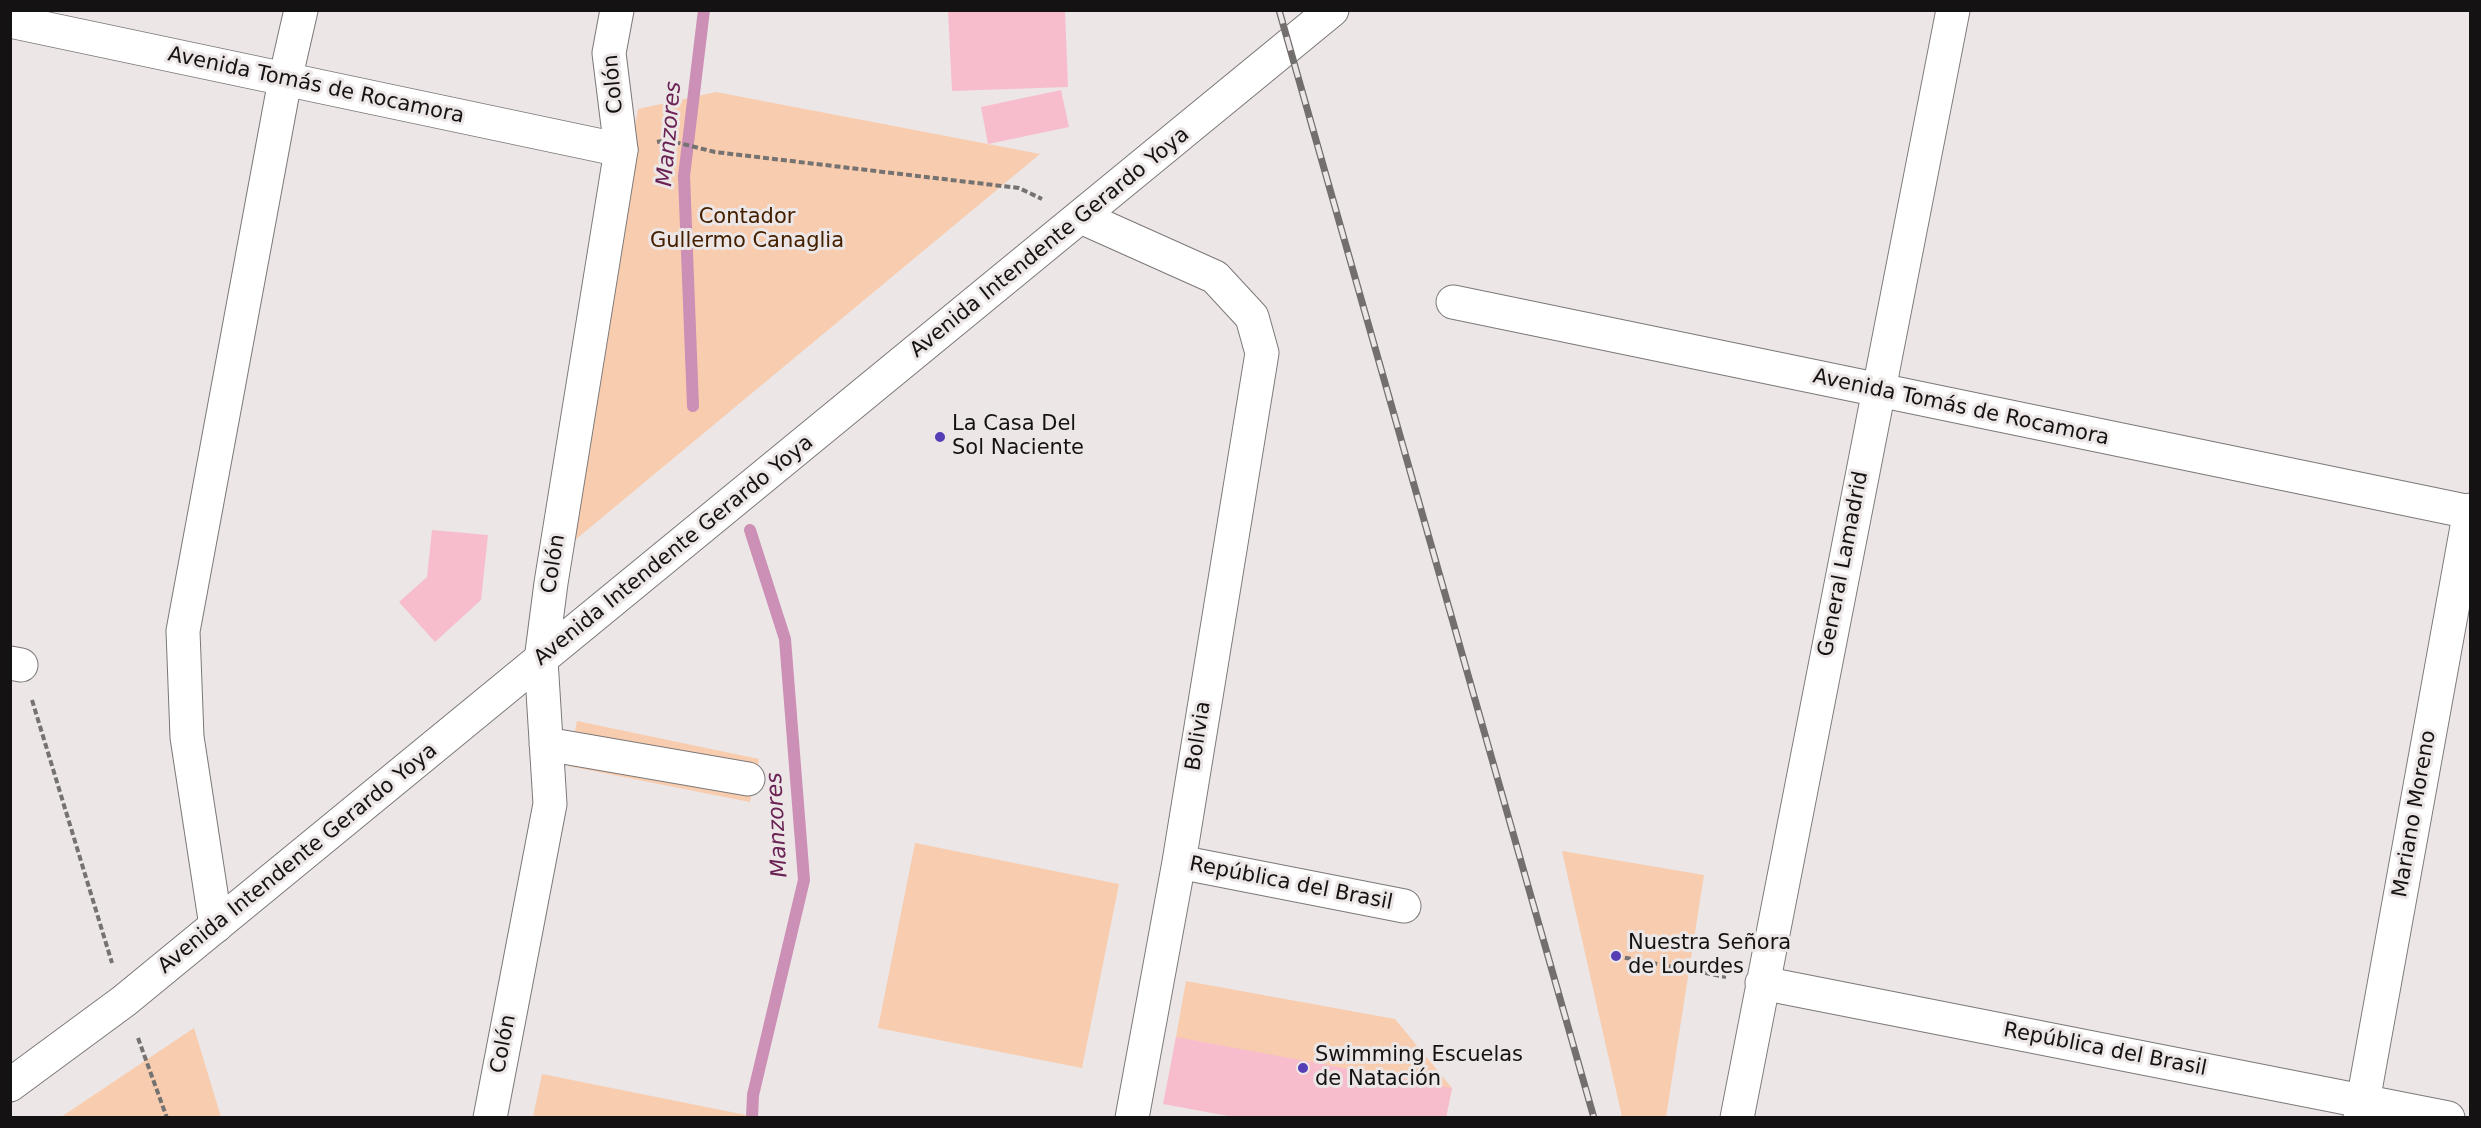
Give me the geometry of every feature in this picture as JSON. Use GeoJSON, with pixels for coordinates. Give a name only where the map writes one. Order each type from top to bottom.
{"type":"FeatureCollection","features":[{"type":"Feature","properties":{"kind":"street"},"geometry":{"type":"LineString","coordinates":[[216,926],[188,736],[183,631],[285,80],[301,10]]}},
{"type":"Feature","properties":{"kind":"street","name":"Colón"},"geometry":{"type":"LineString","coordinates":[[490,1118],[550,804],[541,660],[551,583],[621,150],[609,53],[617,10]]}},
{"type":"Feature","properties":{"kind":"street","name":"Avenida Intendente Gerardo Yoya"},"geometry":{"type":"LineString","coordinates":[[10,1085],[124,1001],[1332,10]]}},
{"type":"Feature","properties":{"kind":"street","name":"General Lamadrid"},"geometry":{"type":"LineString","coordinates":[[1737,1118],[1953,10]]}},
{"type":"Feature","properties":{"kind":"street","name":"Avenida Tomás de Rocamora"},"geometry":{"type":"LineString","coordinates":[[28,19],[285,80],[621,150]]}},
{"type":"Feature","properties":{"kind":"street","name":"Bolivia"},"geometry":{"type":"LineString","coordinates":[[1081,217],[1215,277],[1252,318],[1262,353],[1179,862],[1132,1118]]}},
{"type":"Feature","properties":{"kind":"street","name":"Avenida Tomás de Rocamora"},"geometry":{"type":"LineString","coordinates":[[1453,302],[2470,511]]}},
{"type":"Feature","properties":{"kind":"street","name":"Mariano Moreno"},"geometry":{"type":"LineString","coordinates":[[2361,1109],[2470,511]]}},
{"type":"Feature","properties":{"kind":"street"},"geometry":{"type":"LineString","coordinates":[[546,744],[748,779]]}},
{"type":"Feature","properties":{"kind":"street","name":"República del Brasil"},"geometry":{"type":"LineString","coordinates":[[1179,862],[1404,906]]}},
{"type":"Feature","properties":{"kind":"street","name":"República del Brasil"},"geometry":{"type":"LineString","coordinates":[[1762,983],[2361,1109],[2448,1118]]}},
{"type":"Feature","properties":{"kind":"path"},"geometry":{"type":"LineString","coordinates":[[667,140],[715,152],[1018,188],[1081,217]]}},
{"type":"Feature","properties":{"kind":"path"},"geometry":{"type":"LineString","coordinates":[[16,664],[124,1001],[167,1118]]}},
{"type":"Feature","properties":{"kind":"path"},"geometry":{"type":"LineString","coordinates":[[1616,956],[1762,983]]}},
{"type":"Feature","properties":{"kind":"green space","name":"Contador Gullermo Canaglia"},"geometry":{"type":"Polygon","coordinates":[[[716,92],[1040,154],[563,550],[638,109],[716,92]]]}},
{"type":"Feature","properties":{"kind":"green space"},"geometry":{"type":"Polygon","coordinates":[[[577,721],[759,759],[750,802],[568,766],[577,721]]]}},
{"type":"Feature","properties":{"kind":"green space"},"geometry":{"type":"Polygon","coordinates":[[[915,843],[1119,884],[1082,1068],[878,1028],[915,843]]]}},
{"type":"Feature","properties":{"kind":"green space"},"geometry":{"type":"Polygon","coordinates":[[[1562,851],[1704,875],[1666,1117],[1622,1117],[1562,851]]]}},
{"type":"Feature","properties":{"kind":"green space","name":"Swimming Escuelas de Natación"},"geometry":{"type":"Polygon","coordinates":[[[1186,981],[1395,1019],[1452,1088],[1446,1117],[1239,1117],[1174,1048],[1186,981]]]}},
{"type":"Feature","properties":{"kind":"green space"},"geometry":{"type":"Polygon","coordinates":[[[194,1028],[221,1117],[61,1117],[194,1028]]]}},
{"type":"Feature","properties":{"kind":"green space"},"geometry":{"type":"Polygon","coordinates":[[[542,1074],[756,1117],[533,1117],[542,1074]]]}},
{"type":"Feature","properties":{"kind":"building"},"geometry":{"type":"Polygon","coordinates":[[[948,10],[1065,10],[1068,87],[952,91],[948,10]]]}},
{"type":"Feature","properties":{"kind":"building"},"geometry":{"type":"Polygon","coordinates":[[[1061,90],[1069,127],[988,144],[981,107],[1061,90]]]}},
{"type":"Feature","properties":{"kind":"building"},"geometry":{"type":"Polygon","coordinates":[[[432,530],[488,535],[481,600],[435,642],[399,602],[427,577],[432,530]]]}},
{"type":"Feature","properties":{"kind":"building"},"geometry":{"type":"Polygon","coordinates":[[[1176,1037],[1452,1088],[1446,1118],[1239,1118],[1163,1104],[1176,1037]]]}},
{"type":"Feature","properties":{"kind":"waterway","name":"Manzores"},"geometry":{"type":"LineString","coordinates":[[693,406],[684,176],[704,10]]}},
{"type":"Feature","properties":{"kind":"waterway","name":"Manzores"},"geometry":{"type":"LineString","coordinates":[[750,530],[785,639],[804,880],[753,1095],[752,1118]]}},
{"type":"Feature","properties":{"kind":"railway"},"geometry":{"type":"LineString","coordinates":[[1279,10],[1594,1118]]}},
{"type":"Feature","properties":{"kind":"place","name":"La Casa Del Sol Naciente"},"geometry":{"type":"Point","coordinates":[940,437]}},
{"type":"Feature","properties":{"kind":"place","name":"Nuestra Señora de Lourdes"},"geometry":{"type":"Point","coordinates":[1616,956]}},
{"type":"Feature","properties":{"kind":"place","name":"Swimming Escuelas de Natación"},"geometry":{"type":"Point","coordinates":[1303,1068]}}]}
